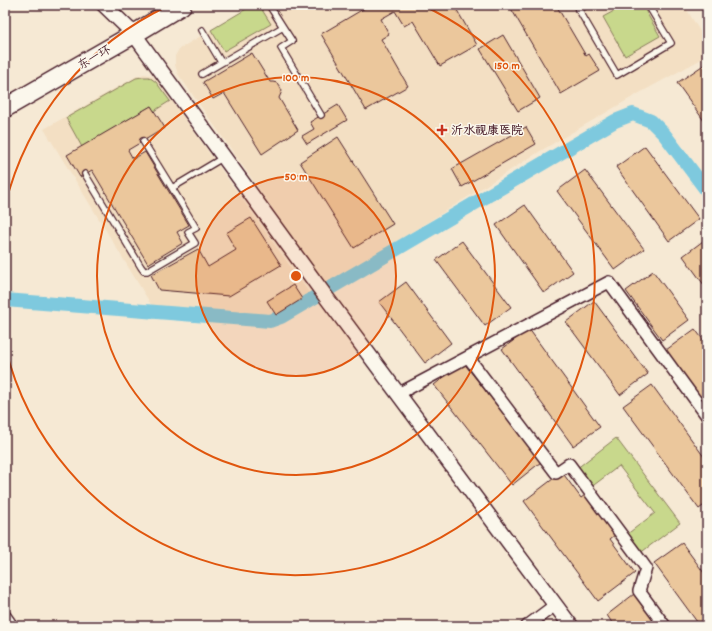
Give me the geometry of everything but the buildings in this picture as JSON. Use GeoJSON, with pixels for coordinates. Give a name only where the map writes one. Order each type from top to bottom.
{"type":"FeatureCollection","features":[{"type":"Feature","properties":{"kind":"main road","name":"东一环"},"geometry":{"type":"LineString","coordinates":[[5,108],[182,5]]}},
{"type":"Feature","properties":{"kind":"street"},"geometry":{"type":"LineString","coordinates":[[104,5],[134,34],[329,301],[571,626]]}},
{"type":"Feature","properties":{"kind":"street"},"geometry":{"type":"LineString","coordinates":[[398,394],[609,282],[707,416]]}},
{"type":"Feature","properties":{"kind":"street"},"geometry":{"type":"LineString","coordinates":[[468,357],[556,473],[569,464],[641,561],[646,568],[639,591],[665,626]]}},
{"type":"Feature","properties":{"kind":"street"},"geometry":{"type":"LineString","coordinates":[[527,626],[555,605]]}},
{"type":"Feature","properties":{"kind":"street"},"geometry":{"type":"LineString","coordinates":[[5,616],[12,626]]}},
{"type":"Feature","properties":{"kind":"lane"},"geometry":{"type":"LineString","coordinates":[[269,5],[292,41],[281,48],[321,115]]}},
{"type":"Feature","properties":{"kind":"lane"},"geometry":{"type":"LineString","coordinates":[[586,5],[577,7],[617,75],[671,43],[648,5]]}},
{"type":"Feature","properties":{"kind":"lane"},"geometry":{"type":"LineString","coordinates":[[202,74],[283,27]]}},
{"type":"Feature","properties":{"kind":"lane"},"geometry":{"type":"LineString","coordinates":[[202,30],[221,62]]}},
{"type":"Feature","properties":{"kind":"lane"},"geometry":{"type":"LineString","coordinates":[[86,174],[141,267],[144,271],[149,270],[194,243],[188,232],[196,228],[143,141]]}},
{"type":"Feature","properties":{"kind":"lane"},"geometry":{"type":"LineString","coordinates":[[172,188],[224,157]]}},
{"type":"Feature","properties":{"kind":"shaded area"},"geometry":{"type":"Polygon","coordinates":[[[253,5],[684,5],[707,43],[707,56],[636,95],[542,150],[414,231],[326,284],[178,74],[175,65],[175,56],[179,49],[253,5]]]}},
{"type":"Feature","properties":{"kind":"shaded area"},"geometry":{"type":"Polygon","coordinates":[[[144,74],[151,75],[157,80],[310,294],[273,316],[152,306],[44,129],[137,76],[144,74]]]}},
{"type":"Feature","properties":{"kind":"green space"},"geometry":{"type":"Polygon","coordinates":[[[253,5],[259,5],[271,24],[224,51],[211,30],[253,5]]]}},
{"type":"Feature","properties":{"kind":"green space"},"geometry":{"type":"Polygon","coordinates":[[[625,5],[642,5],[660,36],[625,56],[603,17],[625,5]]]}},
{"type":"Feature","properties":{"kind":"green space"},"geometry":{"type":"Polygon","coordinates":[[[149,77],[156,82],[170,101],[154,111],[151,106],[82,147],[66,118],[136,78],[149,77]]]}},
{"type":"Feature","properties":{"kind":"green space"},"geometry":{"type":"Polygon","coordinates":[[[616,438],[680,523],[639,554],[626,535],[655,513],[619,466],[590,488],[576,469],[616,438]]]}},
{"type":"Feature","properties":{"kind":"waterway"},"geometry":{"type":"LineString","coordinates":[[5,300],[270,321],[281,317],[615,121],[633,114],[651,121],[664,134],[707,191]]}},
{"type":"Feature","properties":{"kind":"place","name":"沂水视康医院"},"geometry":{"type":"Point","coordinates":[442,130]}}]}
